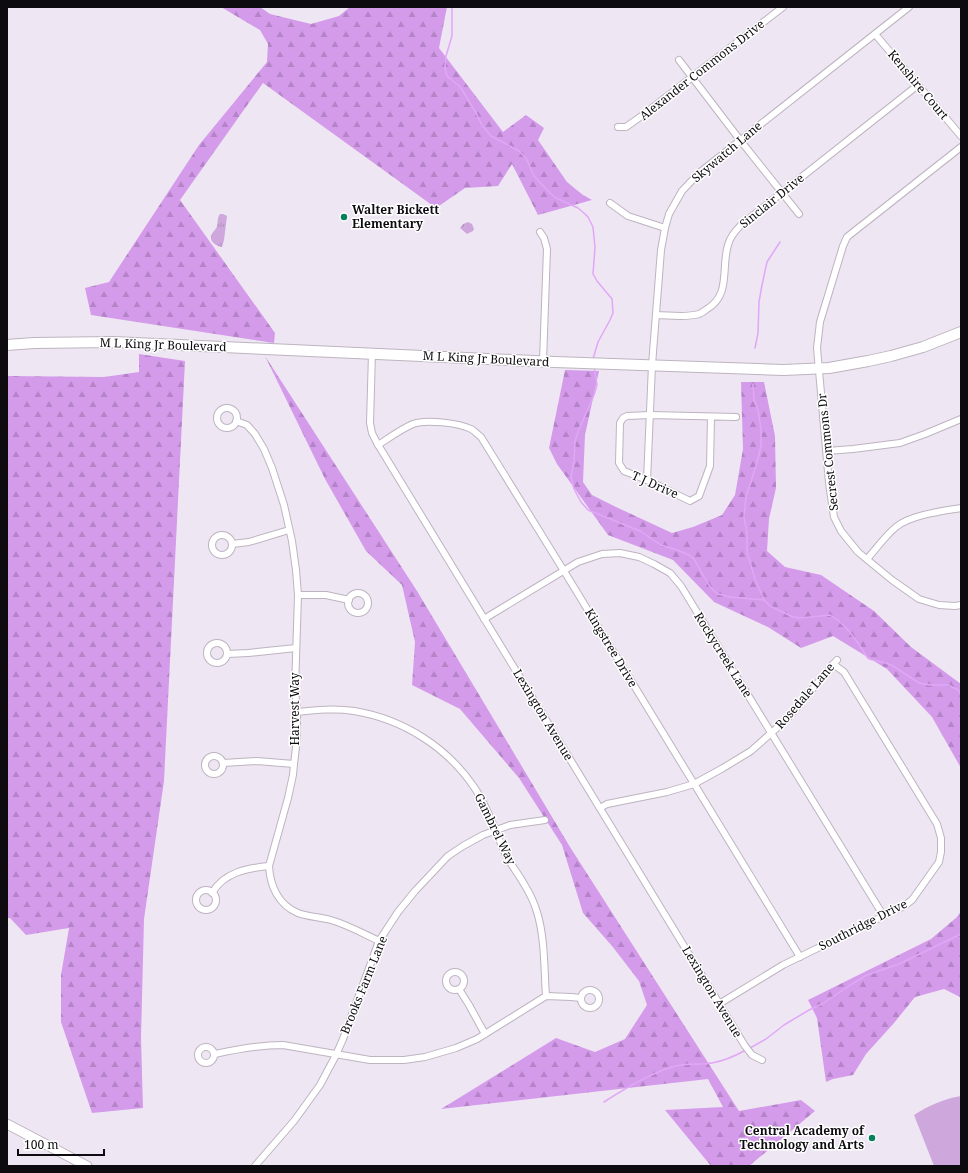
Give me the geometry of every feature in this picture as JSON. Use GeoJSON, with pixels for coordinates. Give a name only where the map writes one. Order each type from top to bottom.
{"type":"FeatureCollection","features":[{"type":"Feature","properties":{"kind":"main road","name":"M L King Jr Boulevard"},"geometry":{"type":"LineString","coordinates":[[7,345],[34,343],[113,342],[783,370],[820,368],[868,361],[923,347],[961,332]]}},
{"type":"Feature","properties":{"kind":"main road"},"geometry":{"type":"LineString","coordinates":[[7,1124],[87,1166]]}},
{"type":"Feature","properties":{"kind":"street","name":"Alexander Commons Drive"},"geometry":{"type":"LineString","coordinates":[[618,127],[626,127],[643,116],[783,7]]}},
{"type":"Feature","properties":{"kind":"street","name":"Skywatch Lane"},"geometry":{"type":"LineString","coordinates":[[647,480],[652,365],[661,250],[669,214],[682,192],[699,173],[910,7]]}},
{"type":"Feature","properties":{"kind":"street","name":"Kenshire Court"},"geometry":{"type":"LineString","coordinates":[[875,34],[961,136]]}},
{"type":"Feature","properties":{"kind":"street"},"geometry":{"type":"LineString","coordinates":[[679,60],[799,214]]}},
{"type":"Feature","properties":{"kind":"street","name":"Sinclair Drive"},"geometry":{"type":"LineString","coordinates":[[656,315],[694,315],[700,314],[713,306],[723,287],[727,245],[732,235],[741,225],[918,85]]}},
{"type":"Feature","properties":{"kind":"street","name":"Secrest Commons Dr"},"geometry":{"type":"LineString","coordinates":[[961,147],[848,237],[843,246],[820,322],[817,348],[820,368],[829,483],[834,517],[841,531],[858,552],[892,580],[919,599],[939,606],[961,605]]}},
{"type":"Feature","properties":{"kind":"street"},"geometry":{"type":"LineString","coordinates":[[610,203],[628,216],[665,228]]}},
{"type":"Feature","properties":{"kind":"street"},"geometry":{"type":"LineString","coordinates":[[540,232],[544,238],[547,249],[543,361]]}},
{"type":"Feature","properties":{"kind":"street","name":"Lexington Avenue"},"geometry":{"type":"LineString","coordinates":[[372,353],[370,423],[372,433],[378,445],[745,1046],[752,1055],[762,1060]]}},
{"type":"Feature","properties":{"kind":"street","name":"T J Drive"},"geometry":{"type":"LineString","coordinates":[[711,417],[710,466],[699,496],[690,501],[647,480],[624,471],[621,467],[619,463],[620,423],[623,418],[627,416],[650,415],[736,417]]}},
{"type":"Feature","properties":{"kind":"street"},"geometry":{"type":"LineString","coordinates":[[827,451],[900,443],[961,419]]}},
{"type":"Feature","properties":{"kind":"street","name":"Harvest Way"},"geometry":{"type":"LineString","coordinates":[[236,421],[247,425],[255,434],[264,449],[272,468],[284,505],[292,541],[298,595],[295,690],[297,712],[293,775],[269,866],[270,877],[274,891],[285,906],[298,913],[330,919],[345,924],[380,941]]}},
{"type":"Feature","properties":{"kind":"street","name":"Kingstree Drive"},"geometry":{"type":"LineString","coordinates":[[378,445],[411,425],[423,421],[463,426],[472,430],[481,437],[800,956]]}},
{"type":"Feature","properties":{"kind":"street"},"geometry":{"type":"LineString","coordinates":[[867,559],[897,526],[910,519],[961,508]]}},
{"type":"Feature","properties":{"kind":"street"},"geometry":{"type":"LineString","coordinates":[[232,544],[248,542],[289,530]]}},
{"type":"Feature","properties":{"kind":"street","name":"Rockycreek Lane"},"geometry":{"type":"LineString","coordinates":[[484,619],[578,562],[602,554],[620,553],[638,557],[670,573],[681,586],[883,915]]}},
{"type":"Feature","properties":{"kind":"street"},"geometry":{"type":"LineString","coordinates":[[298,595],[326,595],[349,600]]}},
{"type":"Feature","properties":{"kind":"street"},"geometry":{"type":"LineString","coordinates":[[227,654],[296,648]]}},
{"type":"Feature","properties":{"kind":"street","name":"Rosedale Lane"},"geometry":{"type":"LineString","coordinates":[[600,808],[607,804],[667,792],[694,784],[723,768],[772,734],[787,719],[835,662]]}},
{"type":"Feature","properties":{"kind":"street","name":"Southridge Drive"},"geometry":{"type":"LineString","coordinates":[[719,1004],[783,965],[904,906],[912,900],[939,862],[941,838],[937,824],[844,672],[835,662]]}},
{"type":"Feature","properties":{"kind":"street","name":"Gambrel Way"},"geometry":{"type":"LineString","coordinates":[[297,712],[320,710],[353,711],[386,719],[414,731],[436,746],[457,764],[475,787],[488,812],[508,858],[524,884],[537,911],[542,938],[546,996]]}},
{"type":"Feature","properties":{"kind":"street"},"geometry":{"type":"LineString","coordinates":[[223,763],[257,761],[294,764]]}},
{"type":"Feature","properties":{"kind":"street","name":"Brooks Farm Lane"},"geometry":{"type":"LineString","coordinates":[[255,1166],[294,1121],[320,1085],[336,1055],[380,941],[398,912],[415,891],[448,856],[463,846],[484,835],[510,825],[545,820]]}},
{"type":"Feature","properties":{"kind":"street"},"geometry":{"type":"LineString","coordinates":[[212,893],[216,887],[230,875],[251,868],[269,866]]}},
{"type":"Feature","properties":{"kind":"street"},"geometry":{"type":"LineString","coordinates":[[459,988],[485,1034]]}},
{"type":"Feature","properties":{"kind":"street"},"geometry":{"type":"LineString","coordinates":[[214,1054],[246,1047],[283,1045],[370,1060],[404,1060],[425,1057],[456,1048],[485,1034],[546,996],[571,996],[581,998]]}},
{"type":"Feature","properties":{"kind":"street"},"geometry":{"type":"LineString","coordinates":[[260,1161],[265,1166]]}},
{"type":"Feature","properties":{"kind":"green space"},"geometry":{"type":"Polygon","coordinates":[[[221,7],[260,7],[270,14],[311,24],[339,16],[350,7],[447,7],[439,48],[503,132],[526,115],[544,128],[538,140],[567,182],[583,195],[592,200],[538,215],[512,164],[498,186],[465,188],[436,208],[263,83],[180,200],[275,333],[274,343],[91,315],[85,288],[109,282],[199,145],[267,62],[268,44],[260,30],[221,7]]]}},
{"type":"Feature","properties":{"kind":"green space"},"geometry":{"type":"Polygon","coordinates":[[[220,214],[227,216],[222,247],[217,246],[211,239],[212,233],[217,227],[220,214]]]}},
{"type":"Feature","properties":{"kind":"green space"},"geometry":{"type":"Polygon","coordinates":[[[468,222],[472,224],[474,229],[467,234],[460,228],[463,224],[468,222]]]}},
{"type":"Feature","properties":{"kind":"green space"},"geometry":{"type":"Polygon","coordinates":[[[139,354],[185,361],[164,781],[144,919],[141,1038],[143,1108],[92,1113],[61,1022],[61,975],[69,928],[26,935],[10,918],[7,918],[7,376],[104,377],[139,372],[139,354]]]}},
{"type":"Feature","properties":{"kind":"green space"},"geometry":{"type":"Polygon","coordinates":[[[265,356],[417,591],[570,847],[739,1111],[801,1100],[815,1111],[749,1166],[711,1166],[665,1110],[723,1107],[708,1079],[441,1109],[556,1038],[595,1052],[625,1039],[647,1005],[639,981],[612,946],[583,913],[562,845],[519,778],[460,709],[412,685],[415,642],[402,585],[366,551],[325,479],[265,356]]]}},
{"type":"Feature","properties":{"kind":"green space"},"geometry":{"type":"Polygon","coordinates":[[[565,370],[599,371],[585,435],[583,482],[592,495],[672,533],[693,527],[722,515],[735,495],[743,449],[741,382],[764,382],[775,436],[776,488],[769,519],[767,551],[785,567],[821,575],[874,611],[911,647],[961,684],[961,768],[932,717],[887,669],[833,636],[801,648],[768,627],[714,602],[673,560],[608,535],[557,464],[549,448],[565,370]]]}},
{"type":"Feature","properties":{"kind":"green space"},"geometry":{"type":"Polygon","coordinates":[[[961,911],[961,1001],[960,997],[944,989],[915,997],[866,1054],[853,1075],[826,1082],[817,1018],[808,1000],[931,939],[957,917],[961,911]]]}},
{"type":"Feature","properties":{"kind":"green space"},"geometry":{"type":"Polygon","coordinates":[[[961,1096],[961,1166],[934,1166],[914,1115],[937,1103],[961,1096]]]}},
{"type":"Feature","properties":{"kind":"waterway"},"geometry":{"type":"LineString","coordinates":[[452,7],[452,36],[446,56],[445,68],[447,76],[463,91],[482,125],[491,136],[519,151],[526,158],[534,176],[549,192],[556,198],[578,208],[588,217],[593,227],[595,247],[593,274],[612,299],[613,313],[598,342],[593,359]]}},
{"type":"Feature","properties":{"kind":"waterway"},"geometry":{"type":"LineString","coordinates":[[755,348],[758,333],[759,302],[767,262],[780,242]]}},
{"type":"Feature","properties":{"kind":"waterway"},"geometry":{"type":"LineString","coordinates":[[594,367],[597,385],[577,434],[571,477],[574,489],[581,502],[588,510],[640,531],[661,545],[689,555],[694,559],[709,585],[718,594],[730,597],[764,600]]}},
{"type":"Feature","properties":{"kind":"waterway"},"geometry":{"type":"LineString","coordinates":[[753,384],[754,400],[758,410],[761,429],[761,446],[746,497],[744,517],[747,533],[747,552],[755,579],[764,600],[770,606],[793,617],[801,618],[830,615],[839,621],[849,631],[869,659],[893,666],[919,683],[930,685],[948,685],[958,690],[961,694]]}},
{"type":"Feature","properties":{"kind":"waterway"},"geometry":{"type":"LineString","coordinates":[[750,1048],[766,1039],[784,1025],[822,1004],[867,975],[899,964],[961,934]]}},
{"type":"Feature","properties":{"kind":"waterway"},"geometry":{"type":"LineString","coordinates":[[604,1102],[637,1082],[663,1070],[682,1065],[707,1064],[716,1062],[746,1050]]}},
{"type":"Feature","properties":{"kind":"place","name":"Walter Bickett Elementary"},"geometry":{"type":"Point","coordinates":[344,217]}},
{"type":"Feature","properties":{"kind":"place","name":"Central Academy of Technology and Arts"},"geometry":{"type":"Point","coordinates":[872,1138]}}]}
